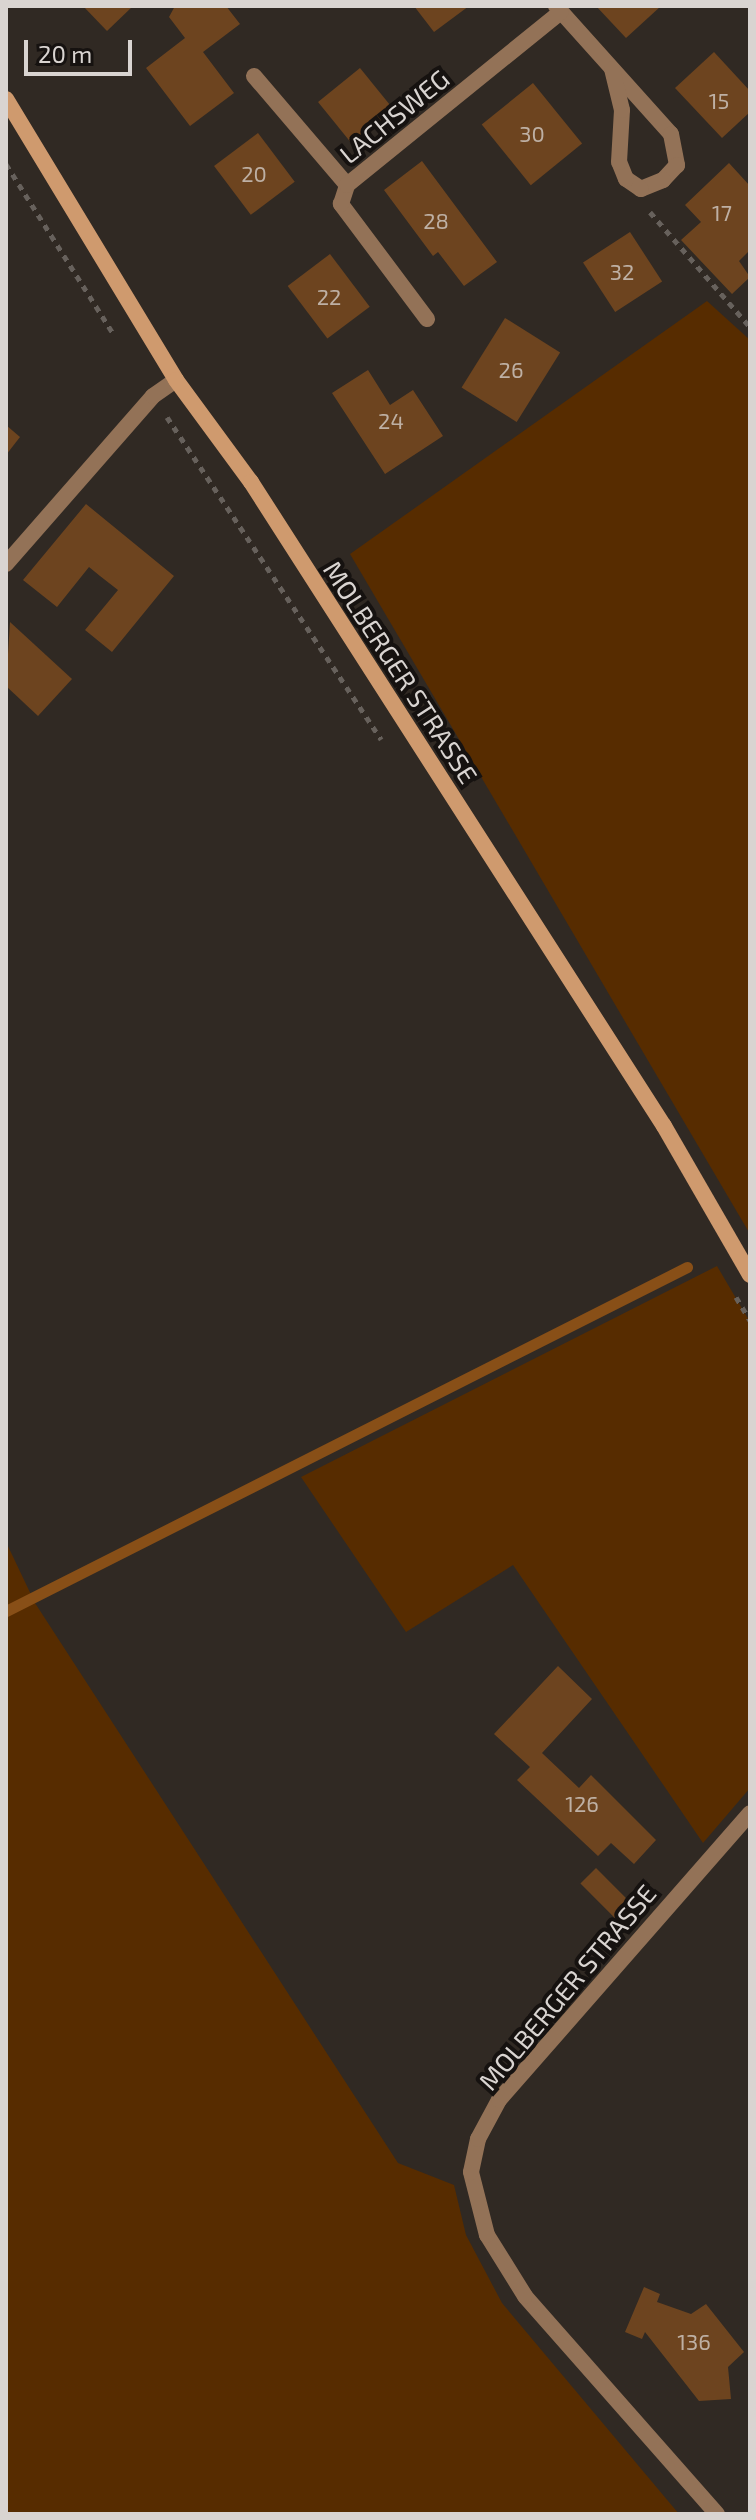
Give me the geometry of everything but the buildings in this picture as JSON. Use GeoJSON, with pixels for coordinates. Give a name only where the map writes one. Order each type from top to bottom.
{"type":"FeatureCollection","features":[{"type":"Feature","properties":{"kind":"main road","name":"MOLBERGER STRASSE"},"geometry":{"type":"LineString","coordinates":[[6,99],[176,380],[251,482],[655,1112],[750,1275]]}},
{"type":"Feature","properties":{"kind":"street","name":"LACHSWEG"},"geometry":{"type":"LineString","coordinates":[[427,319],[341,204],[347,185],[558,9],[671,134],[677,165],[663,180],[641,189],[626,179],[619,162],[622,110],[612,69]]}},
{"type":"Feature","properties":{"kind":"street"},"geometry":{"type":"LineString","coordinates":[[254,76],[347,185]]}},
{"type":"Feature","properties":{"kind":"street"},"geometry":{"type":"LineString","coordinates":[[6,564],[153,396],[176,380]]}},
{"type":"Feature","properties":{"kind":"street","name":"MOLBERGER STRASSE"},"geometry":{"type":"LineString","coordinates":[[717,2514],[525,2296],[487,2235],[471,2172],[478,2139],[499,2100],[750,1813]]}},
{"type":"Feature","properties":{"kind":"path"},"geometry":{"type":"LineString","coordinates":[[6,164],[120,344]]}},
{"type":"Feature","properties":{"kind":"path"},"geometry":{"type":"LineString","coordinates":[[641,189],[650,213],[750,327]]}},
{"type":"Feature","properties":{"kind":"shaded area"},"geometry":{"type":"Polygon","coordinates":[[[707,301],[750,340],[750,1234],[350,554],[707,301]]]}},
{"type":"Feature","properties":{"kind":"shaded area"},"geometry":{"type":"Polygon","coordinates":[[[717,1266],[750,1322],[750,1788],[703,1843],[513,1565],[406,1632],[301,1477],[717,1266]]]}},
{"type":"Feature","properties":{"kind":"shaded area"},"geometry":{"type":"Polygon","coordinates":[[[6,1542],[35,1603],[398,2163],[454,2185],[466,2235],[502,2303],[679,2514],[6,2514],[6,1542]]]}},
{"type":"Feature","properties":{"kind":"waterway"},"geometry":{"type":"LineString","coordinates":[[6,1611],[687,1267]]}}]}
